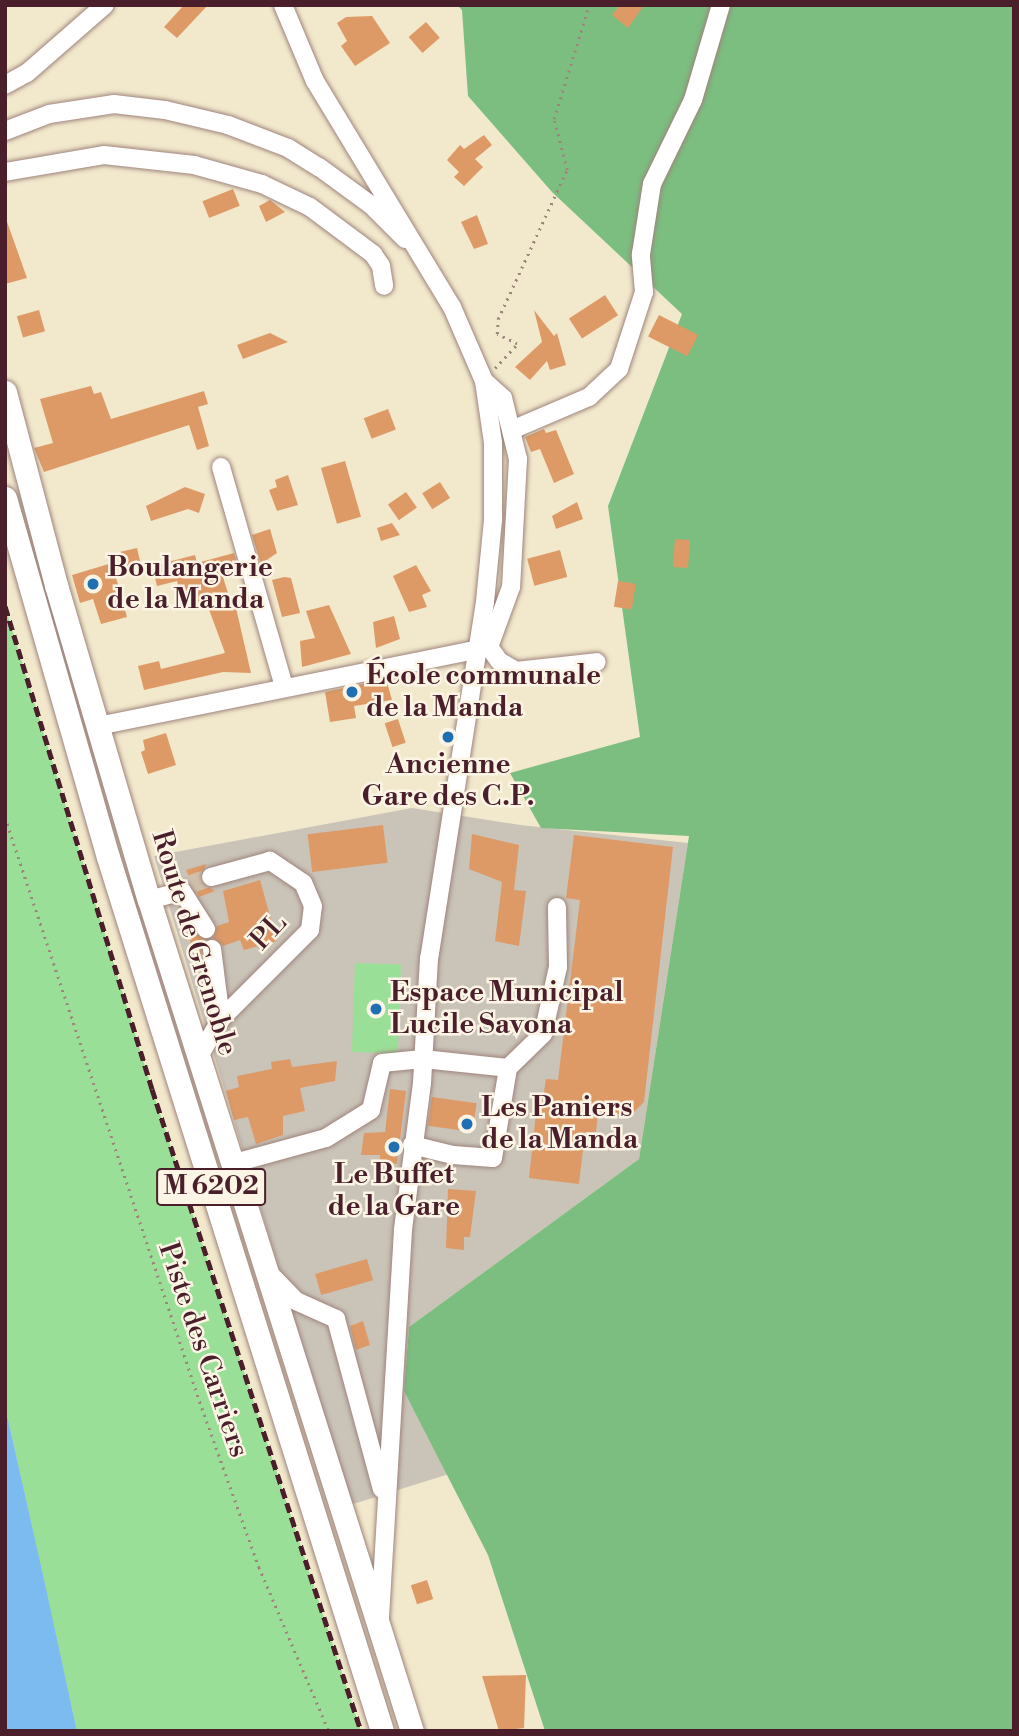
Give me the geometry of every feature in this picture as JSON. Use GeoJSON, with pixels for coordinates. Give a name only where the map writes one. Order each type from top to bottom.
{"type":"FeatureCollection","features":[{"type":"Feature","properties":{"kind":"main road","name":"Route de Grenoble"},"geometry":{"type":"LineString","coordinates":[[5,392],[56,585],[149,900],[380,1632]]}},
{"type":"Feature","properties":{"kind":"main road","name":"M 6202"},"geometry":{"type":"LineString","coordinates":[[5,436],[56,585]]}},
{"type":"Feature","properties":{"kind":"main road","name":"Route de Grenoble"},"geometry":{"type":"LineString","coordinates":[[5,498],[20,561],[313,1517],[382,1731]]}},
{"type":"Feature","properties":{"kind":"main road","name":"M 6202"},"geometry":{"type":"LineString","coordinates":[[5,528],[20,561]]}},
{"type":"Feature","properties":{"kind":"main road","name":"M 6202"},"geometry":{"type":"LineString","coordinates":[[380,1632],[412,1731]]}},
{"type":"Feature","properties":{"kind":"street"},"geometry":{"type":"LineString","coordinates":[[5,85],[27,74],[105,5]]}},
{"type":"Feature","properties":{"kind":"street"},"geometry":{"type":"LineString","coordinates":[[283,5],[315,82],[435,277],[484,381],[494,481],[483,648],[431,945],[423,1059],[403,1230],[380,1632]]}},
{"type":"Feature","properties":{"kind":"street"},"geometry":{"type":"LineString","coordinates":[[514,429],[589,397],[619,369],[644,292],[640,254],[652,184],[693,100],[721,5]]}},
{"type":"Feature","properties":{"kind":"street"},"geometry":{"type":"LineString","coordinates":[[5,131],[76,108],[114,104],[152,107],[254,134],[288,148],[349,188],[390,222],[435,277]]}},
{"type":"Feature","properties":{"kind":"street"},"geometry":{"type":"LineString","coordinates":[[5,172],[104,155],[194,165],[262,184],[310,207],[373,254],[381,266],[384,286]]}},
{"type":"Feature","properties":{"kind":"street"},"geometry":{"type":"LineString","coordinates":[[349,188],[366,164]]}},
{"type":"Feature","properties":{"kind":"street"},"geometry":{"type":"LineString","coordinates":[[483,648],[511,587],[518,459],[514,429],[503,398],[484,381]]}},
{"type":"Feature","properties":{"kind":"street"},"geometry":{"type":"LineString","coordinates":[[221,467],[284,687]]}},
{"type":"Feature","properties":{"kind":"street"},"geometry":{"type":"LineString","coordinates":[[483,648],[516,671],[597,662]]}},
{"type":"Feature","properties":{"kind":"street"},"geometry":{"type":"LineString","coordinates":[[98,726],[483,648]]}},
{"type":"Feature","properties":{"kind":"street","name":"PL"},"geometry":{"type":"LineString","coordinates":[[198,1058],[222,1019],[310,930],[313,906],[303,883],[271,861],[211,877]]}},
{"type":"Feature","properties":{"kind":"street"},"geometry":{"type":"LineString","coordinates":[[149,900],[187,888],[206,929]]}},
{"type":"Feature","properties":{"kind":"street"},"geometry":{"type":"LineString","coordinates":[[412,1145],[453,1155],[493,1158],[508,1068],[543,1034],[558,967],[557,907]]}},
{"type":"Feature","properties":{"kind":"street"},"geometry":{"type":"LineString","coordinates":[[212,950],[222,1019]]}},
{"type":"Feature","properties":{"kind":"street"},"geometry":{"type":"LineString","coordinates":[[231,1164],[326,1138],[370,1110],[382,1063],[423,1059],[508,1068]]}},
{"type":"Feature","properties":{"kind":"street"},"geometry":{"type":"LineString","coordinates":[[264,1267],[296,1301],[336,1319],[386,1506]]}},
{"type":"Feature","properties":{"kind":"path"},"geometry":{"type":"LineString","coordinates":[[484,381],[517,344],[497,334],[498,318],[567,170],[554,119],[589,5]]}},
{"type":"Feature","properties":{"kind":"path","name":"Piste des Carriers"},"geometry":{"type":"LineString","coordinates":[[5,817],[202,1408],[259,1567],[329,1731]]}},
{"type":"Feature","properties":{"kind":"shaded area"},"geometry":{"type":"Polygon","coordinates":[[[412,808],[520,825],[688,843],[639,1159],[409,1327],[404,1391],[449,1474],[350,1505],[154,856],[412,808]]]}},
{"type":"Feature","properties":{"kind":"green space"},"geometry":{"type":"Polygon","coordinates":[[[457,5],[1014,5],[1014,1731],[545,1731],[488,1555],[404,1391],[409,1327],[639,1159],[689,836],[541,828],[510,773],[640,737],[608,506],[682,314],[552,192],[468,96],[462,10],[457,5]]]}},
{"type":"Feature","properties":{"kind":"green space"},"geometry":{"type":"Polygon","coordinates":[[[5,606],[152,1089],[361,1731],[77,1731],[5,1406],[5,606]]]}},
{"type":"Feature","properties":{"kind":"green space","name":"Espace Municipal Lucile Savona"},"geometry":{"type":"Polygon","coordinates":[[[355,963],[401,965],[398,1054],[352,1052],[355,963]]]}},
{"type":"Feature","properties":{"kind":"water"},"geometry":{"type":"Polygon","coordinates":[[[5,1406],[45,1584],[77,1731],[5,1731],[5,1406]]]}},
{"type":"Feature","properties":{"kind":"building"},"geometry":{"type":"Polygon","coordinates":[[[184,5],[208,5],[177,38],[164,27],[184,5]]]}},
{"type":"Feature","properties":{"kind":"building"},"geometry":{"type":"Polygon","coordinates":[[[620,5],[644,5],[628,28],[612,15],[620,5]]]}},
{"type":"Feature","properties":{"kind":"building"},"geometry":{"type":"Polygon","coordinates":[[[372,16],[390,43],[355,66],[341,46],[347,41],[337,23],[346,17],[372,16]]]}},
{"type":"Feature","properties":{"kind":"building"},"geometry":{"type":"Polygon","coordinates":[[[426,22],[440,38],[422,53],[409,37],[426,22]]]}},
{"type":"Feature","properties":{"kind":"building"},"geometry":{"type":"Polygon","coordinates":[[[484,135],[492,145],[475,159],[483,167],[464,186],[454,177],[459,172],[447,160],[460,145],[464,149],[484,135]]]}},
{"type":"Feature","properties":{"kind":"building"},"geometry":{"type":"Polygon","coordinates":[[[233,189],[240,206],[209,218],[202,201],[233,189]]]}},
{"type":"Feature","properties":{"kind":"building"},"geometry":{"type":"Polygon","coordinates":[[[270,200],[285,212],[266,222],[259,206],[270,200]]]}},
{"type":"Feature","properties":{"kind":"building"},"geometry":{"type":"Polygon","coordinates":[[[477,215],[488,244],[474,249],[461,222],[477,215]]]}},
{"type":"Feature","properties":{"kind":"building"},"geometry":{"type":"Polygon","coordinates":[[[5,216],[27,278],[5,284],[5,216]]]}},
{"type":"Feature","properties":{"kind":"building"},"geometry":{"type":"Polygon","coordinates":[[[605,295],[618,315],[582,339],[569,318],[605,295]]]}},
{"type":"Feature","properties":{"kind":"building"},"geometry":{"type":"Polygon","coordinates":[[[39,310],[45,331],[23,337],[17,316],[39,310]]]}},
{"type":"Feature","properties":{"kind":"building"},"geometry":{"type":"Polygon","coordinates":[[[534,310],[554,336],[557,333],[566,365],[550,370],[547,361],[530,380],[515,367],[542,342],[534,310]]]}},
{"type":"Feature","properties":{"kind":"building"},"geometry":{"type":"Polygon","coordinates":[[[659,315],[698,335],[687,356],[648,336],[659,315]]]}},
{"type":"Feature","properties":{"kind":"building"},"geometry":{"type":"Polygon","coordinates":[[[270,333],[288,342],[243,359],[237,345],[270,333]]]}},
{"type":"Feature","properties":{"kind":"building"},"geometry":{"type":"Polygon","coordinates":[[[91,386],[94,394],[101,392],[111,419],[204,391],[208,404],[198,407],[209,446],[197,450],[189,425],[44,472],[34,448],[53,443],[40,399],[91,386]]]}},
{"type":"Feature","properties":{"kind":"building"},"geometry":{"type":"Polygon","coordinates":[[[388,409],[396,430],[372,439],[364,418],[388,409]]]}},
{"type":"Feature","properties":{"kind":"building"},"geometry":{"type":"Polygon","coordinates":[[[544,429],[546,433],[556,430],[574,474],[554,483],[540,449],[531,452],[525,437],[544,429]]]}},
{"type":"Feature","properties":{"kind":"building"},"geometry":{"type":"Polygon","coordinates":[[[345,461],[361,517],[337,524],[321,468],[345,461]]]}},
{"type":"Feature","properties":{"kind":"building"},"geometry":{"type":"Polygon","coordinates":[[[288,475],[298,505],[277,511],[269,490],[277,487],[275,480],[288,475]]]}},
{"type":"Feature","properties":{"kind":"building"},"geometry":{"type":"Polygon","coordinates":[[[440,482],[450,498],[432,509],[422,493],[440,482]]]}},
{"type":"Feature","properties":{"kind":"building"},"geometry":{"type":"Polygon","coordinates":[[[185,487],[205,494],[199,513],[188,509],[151,521],[146,506],[185,487]]]}},
{"type":"Feature","properties":{"kind":"building"},"geometry":{"type":"Polygon","coordinates":[[[406,492],[417,508],[399,520],[388,505],[406,492]]]}},
{"type":"Feature","properties":{"kind":"building"},"geometry":{"type":"Polygon","coordinates":[[[577,502],[583,519],[556,529],[552,516],[577,502]]]}},
{"type":"Feature","properties":{"kind":"building"},"geometry":{"type":"Polygon","coordinates":[[[392,523],[400,535],[381,541],[377,528],[392,523]]]}},
{"type":"Feature","properties":{"kind":"building"},"geometry":{"type":"Polygon","coordinates":[[[270,529],[277,553],[261,564],[252,535],[270,529]]]}},
{"type":"Feature","properties":{"kind":"building"},"geometry":{"type":"Polygon","coordinates":[[[675,539],[690,540],[688,568],[673,567],[675,539]]]}},
{"type":"Feature","properties":{"kind":"building"},"geometry":{"type":"Polygon","coordinates":[[[137,548],[141,566],[124,569],[120,552],[137,548]]]}},
{"type":"Feature","properties":{"kind":"building"},"geometry":{"type":"Polygon","coordinates":[[[560,550],[567,577],[534,586],[527,559],[560,550]]]}},
{"type":"Feature","properties":{"kind":"building"},"geometry":{"type":"Polygon","coordinates":[[[234,553],[239,570],[222,574],[233,609],[236,608],[251,673],[223,672],[144,690],[138,666],[159,661],[161,669],[225,653],[207,604],[200,606],[195,593],[181,596],[177,581],[157,586],[152,566],[195,555],[197,563],[234,553]]]}},
{"type":"Feature","properties":{"kind":"building"},"geometry":{"type":"Polygon","coordinates":[[[112,563],[127,617],[101,624],[93,599],[80,603],[72,575],[112,563]]]}},
{"type":"Feature","properties":{"kind":"building"},"geometry":{"type":"Polygon","coordinates":[[[416,565],[431,591],[422,595],[427,607],[409,612],[393,576],[416,565]]]}},
{"type":"Feature","properties":{"kind":"building"},"geometry":{"type":"Polygon","coordinates":[[[291,578],[300,613],[282,617],[272,580],[291,578]]]}},
{"type":"Feature","properties":{"kind":"building"},"geometry":{"type":"Polygon","coordinates":[[[618,581],[636,584],[632,609],[614,607],[618,581]]]}},
{"type":"Feature","properties":{"kind":"building"},"geometry":{"type":"Polygon","coordinates":[[[329,605],[351,654],[302,667],[300,641],[315,638],[306,611],[329,605]]]}},
{"type":"Feature","properties":{"kind":"building"},"geometry":{"type":"Polygon","coordinates":[[[394,616],[400,639],[376,648],[373,622],[394,616]]]}},
{"type":"Feature","properties":{"kind":"building"},"geometry":{"type":"Polygon","coordinates":[[[386,679],[392,700],[354,706],[356,718],[330,722],[325,692],[386,679]]]}},
{"type":"Feature","properties":{"kind":"building"},"geometry":{"type":"Polygon","coordinates":[[[398,719],[406,743],[392,747],[385,723],[398,719]]]}},
{"type":"Feature","properties":{"kind":"building"},"geometry":{"type":"Polygon","coordinates":[[[166,733],[176,765],[148,774],[141,752],[145,750],[143,740],[166,733]]]}},
{"type":"Feature","properties":{"kind":"building"},"geometry":{"type":"Polygon","coordinates":[[[383,825],[388,863],[312,872],[308,834],[383,825]]]}},
{"type":"Feature","properties":{"kind":"building"},"geometry":{"type":"Polygon","coordinates":[[[472,834],[519,845],[514,890],[526,891],[519,946],[495,941],[502,882],[469,869],[472,834]]]}},
{"type":"Feature","properties":{"kind":"building"},"geometry":{"type":"Polygon","coordinates":[[[574,835],[673,847],[644,1102],[631,1115],[598,1112],[596,1132],[585,1132],[579,1184],[529,1178],[537,1104],[542,1105],[546,1079],[558,1080],[580,900],[566,898],[574,835]]]}},
{"type":"Feature","properties":{"kind":"building"},"geometry":{"type":"Polygon","coordinates":[[[206,864],[200,881],[215,891],[199,897],[186,870],[206,864]]]}},
{"type":"Feature","properties":{"kind":"building"},"geometry":{"type":"Polygon","coordinates":[[[260,880],[277,941],[244,950],[240,940],[223,946],[213,938],[217,926],[229,922],[223,891],[260,880]]]}},
{"type":"Feature","properties":{"kind":"building"},"geometry":{"type":"Polygon","coordinates":[[[195,933],[205,940],[201,954],[195,956],[188,935],[195,933]]]}},
{"type":"Feature","properties":{"kind":"building"},"geometry":{"type":"Polygon","coordinates":[[[290,1059],[292,1067],[337,1061],[335,1081],[300,1088],[305,1111],[283,1116],[283,1135],[256,1144],[248,1117],[234,1120],[226,1091],[239,1087],[237,1076],[272,1069],[271,1062],[290,1059]]]}},
{"type":"Feature","properties":{"kind":"building"},"geometry":{"type":"Polygon","coordinates":[[[390,1089],[406,1091],[397,1164],[380,1162],[380,1155],[361,1155],[364,1133],[385,1132],[390,1089]]]}},
{"type":"Feature","properties":{"kind":"building"},"geometry":{"type":"Polygon","coordinates":[[[432,1097],[477,1103],[473,1132],[428,1126],[432,1097]]]}},
{"type":"Feature","properties":{"kind":"building"},"geometry":{"type":"Polygon","coordinates":[[[448,1189],[476,1191],[470,1237],[464,1237],[464,1250],[446,1248],[448,1189]]]}},
{"type":"Feature","properties":{"kind":"building"},"geometry":{"type":"Polygon","coordinates":[[[367,1259],[373,1280],[321,1295],[315,1274],[367,1259]]]}},
{"type":"Feature","properties":{"kind":"building"},"geometry":{"type":"Polygon","coordinates":[[[363,1321],[370,1345],[356,1350],[350,1326],[363,1321]]]}},
{"type":"Feature","properties":{"kind":"building"},"geometry":{"type":"Polygon","coordinates":[[[427,1580],[433,1599],[417,1604],[411,1585],[427,1580]]]}},
{"type":"Feature","properties":{"kind":"building"},"geometry":{"type":"Polygon","coordinates":[[[526,1675],[524,1728],[499,1731],[482,1676],[526,1675]]]}},
{"type":"Feature","properties":{"kind":"tunnel"},"geometry":{"type":"LineString","coordinates":[[191,884],[211,877]]}},
{"type":"Feature","properties":{"kind":"railway"},"geometry":{"type":"LineString","coordinates":[[5,606],[152,1089],[361,1731]]}},
{"type":"Feature","properties":{"kind":"place","name":"Boulangerie de la Manda"},"geometry":{"type":"Point","coordinates":[93,584]}},
{"type":"Feature","properties":{"kind":"place","name":"École communale de la Manda"},"geometry":{"type":"Point","coordinates":[352,692]}},
{"type":"Feature","properties":{"kind":"place","name":"Ancienne Gare des C.P."},"geometry":{"type":"Point","coordinates":[448,737]}},
{"type":"Feature","properties":{"kind":"place","name":"Espace Municipal Lucile Savona"},"geometry":{"type":"Point","coordinates":[376,1009]}},
{"type":"Feature","properties":{"kind":"place","name":"Les Paniers de la Manda"},"geometry":{"type":"Point","coordinates":[467,1124]}},
{"type":"Feature","properties":{"kind":"place","name":"Le Buffet de la Gare"},"geometry":{"type":"Point","coordinates":[394,1147]}}]}
